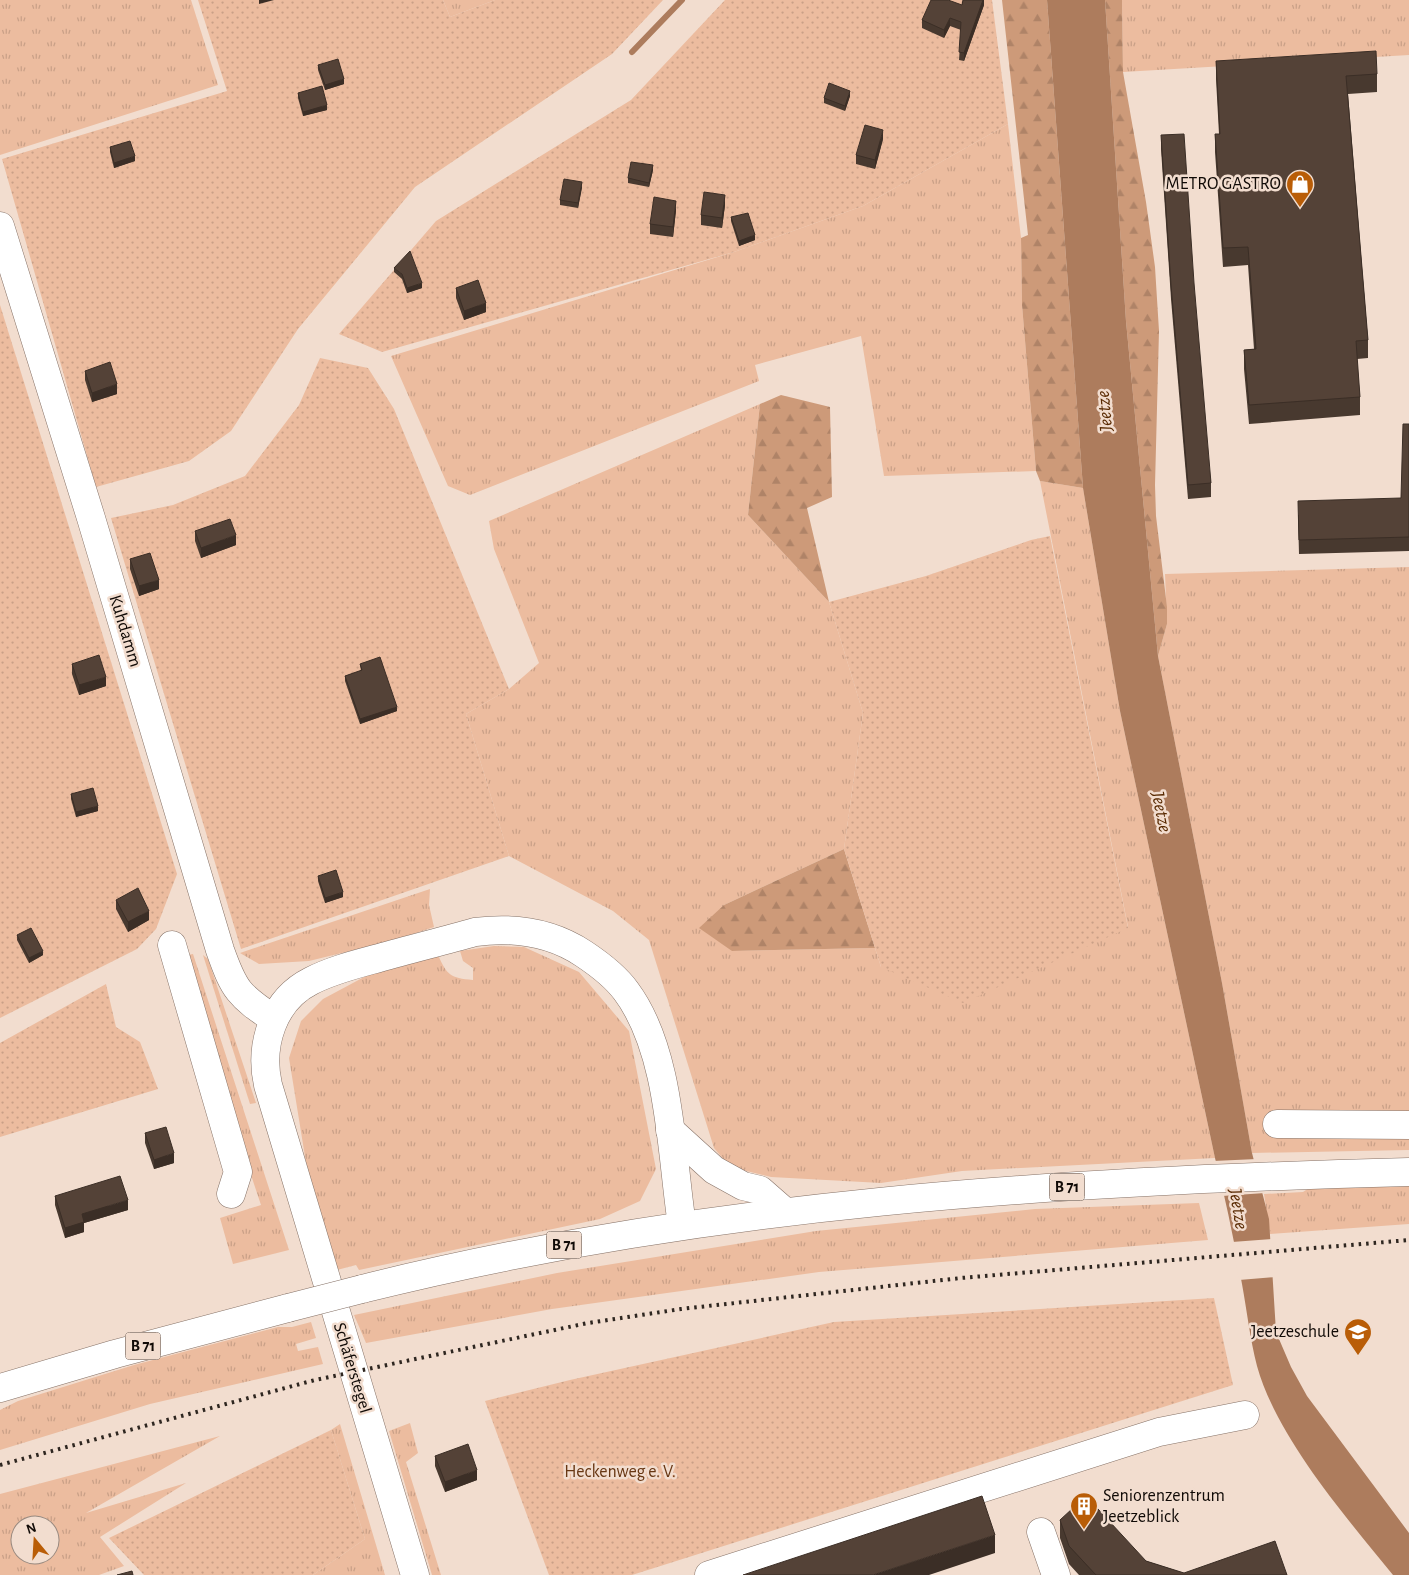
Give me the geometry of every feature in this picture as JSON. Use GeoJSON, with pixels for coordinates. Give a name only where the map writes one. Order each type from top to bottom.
{"type":"FeatureCollection","features":[{"type":"Feature","properties":{"kind":"main road","name":"Kuhdamm"},"geometry":{"type":"LineString","coordinates":[[0,226],[94,527],[220,950],[241,995],[274,1019]]}},
{"type":"Feature","properties":{"kind":"main road","name":"Schäferstegel"},"geometry":{"type":"LineString","coordinates":[[415,1575],[289,1161],[264,1068],[267,1044],[274,1019],[291,995],[304,985],[343,969],[475,932],[496,929],[536,934],[575,948],[596,962],[626,991],[647,1029],[664,1091],[682,1225]]}},
{"type":"Feature","properties":{"kind":"main road"},"geometry":{"type":"LineString","coordinates":[[172,944],[238,1172],[231,1194]]}},
{"type":"Feature","properties":{"kind":"main road"},"geometry":{"type":"LineString","coordinates":[[1277,1124],[1409,1124]]}},
{"type":"Feature","properties":{"kind":"main road"},"geometry":{"type":"LineString","coordinates":[[670,1130],[714,1170],[743,1186],[760,1190],[784,1212]]}},
{"type":"Feature","properties":{"kind":"main road","name":"B 71"},"geometry":{"type":"LineString","coordinates":[[0,1388],[115,1354],[362,1289],[561,1245],[682,1225],[784,1212],[966,1194],[1168,1180],[1409,1172]]}},
{"type":"Feature","properties":{"kind":"main road"},"geometry":{"type":"LineString","coordinates":[[709,1575],[1159,1432],[1245,1415]]}},
{"type":"Feature","properties":{"kind":"main road"},"geometry":{"type":"LineString","coordinates":[[1041,1532],[1056,1575]]}},
{"type":"Feature","properties":{"kind":"green space"},"geometry":{"type":"Polygon","coordinates":[[[0,0],[191,0],[218,85],[0,155],[0,0]]]}},
{"type":"Feature","properties":{"kind":"green space"},"geometry":{"type":"Polygon","coordinates":[[[198,0],[443,0],[450,17],[495,0],[663,0],[612,54],[415,187],[298,329],[231,431],[189,461],[96,487],[2,159],[227,91],[198,0]]]}},
{"type":"Feature","properties":{"kind":"green space"},"geometry":{"type":"Polygon","coordinates":[[[443,0],[495,0],[450,17],[443,0]]]}},
{"type":"Feature","properties":{"kind":"green space"},"geometry":{"type":"Polygon","coordinates":[[[725,0],[992,0],[1008,124],[863,206],[734,252],[382,352],[339,334],[436,221],[631,100],[725,0]]]}},
{"type":"Feature","properties":{"kind":"green space"},"geometry":{"type":"Polygon","coordinates":[[[1002,0],[1047,0],[1083,488],[1040,481],[1036,471],[1022,305],[1021,238],[1028,235],[1002,0]]]}},
{"type":"Feature","properties":{"kind":"green space"},"geometry":{"type":"Polygon","coordinates":[[[1105,0],[1122,0],[1123,72],[1146,202],[1155,267],[1159,331],[1155,485],[1156,516],[1167,607],[1167,624],[1158,656],[1126,321],[1105,0]]]}},
{"type":"Feature","properties":{"kind":"green space"},"geometry":{"type":"Polygon","coordinates":[[[1122,0],[1409,0],[1409,55],[1123,72],[1122,0]]]}},
{"type":"Feature","properties":{"kind":"green space"},"geometry":{"type":"Polygon","coordinates":[[[1008,124],[1021,238],[1022,305],[1036,471],[884,476],[861,336],[755,365],[759,381],[470,495],[448,486],[391,356],[734,252],[863,206],[1008,124]]]}},
{"type":"Feature","properties":{"kind":"green space"},"geometry":{"type":"Polygon","coordinates":[[[0,305],[177,874],[156,929],[137,949],[0,1018],[0,305]]]}},
{"type":"Feature","properties":{"kind":"green space"},"geometry":{"type":"Polygon","coordinates":[[[320,358],[368,368],[394,409],[509,689],[466,714],[509,856],[241,949],[111,518],[173,505],[245,476],[299,405],[320,358]]]}},
{"type":"Feature","properties":{"kind":"green space"},"geometry":{"type":"Polygon","coordinates":[[[781,395],[830,407],[832,497],[807,508],[829,602],[748,515],[760,404],[781,395]]]}},
{"type":"Feature","properties":{"kind":"green space"},"geometry":{"type":"Polygon","coordinates":[[[760,404],[748,515],[829,602],[863,713],[844,849],[724,905],[732,951],[875,948],[881,967],[1128,927],[1040,481],[1083,488],[1120,711],[1215,1158],[962,1171],[881,1183],[771,1177],[730,1167],[714,1148],[649,940],[613,911],[509,856],[466,714],[509,689],[539,663],[494,549],[489,521],[760,404]]]}},
{"type":"Feature","properties":{"kind":"green space"},"geometry":{"type":"Polygon","coordinates":[[[1050,536],[1128,928],[963,1003],[881,967],[844,849],[863,713],[829,602],[926,576],[1031,540],[1050,536]]]}},
{"type":"Feature","properties":{"kind":"green space"},"geometry":{"type":"Polygon","coordinates":[[[1409,567],[1409,1150],[1252,1153],[1222,983],[1158,656],[1167,624],[1165,574],[1409,567]]]}},
{"type":"Feature","properties":{"kind":"green space"},"geometry":{"type":"Polygon","coordinates":[[[844,849],[875,948],[732,951],[699,928],[724,905],[844,849]]]}},
{"type":"Feature","properties":{"kind":"green space"},"geometry":{"type":"Polygon","coordinates":[[[430,889],[429,905],[434,927],[395,940],[309,961],[259,964],[240,953],[430,889]]]}},
{"type":"Feature","properties":{"kind":"green space"},"geometry":{"type":"Polygon","coordinates":[[[494,946],[524,947],[579,972],[629,1031],[656,1169],[640,1201],[600,1219],[359,1270],[356,1265],[337,1270],[308,1175],[289,1058],[301,1021],[323,999],[366,976],[438,955],[450,974],[459,978],[473,980],[473,968],[463,961],[460,951],[494,946]]]}},
{"type":"Feature","properties":{"kind":"green space"},"geometry":{"type":"Polygon","coordinates":[[[193,954],[289,1250],[233,1264],[220,1218],[261,1205],[184,973],[187,955],[193,954]]]}},
{"type":"Feature","properties":{"kind":"green space"},"geometry":{"type":"Polygon","coordinates":[[[203,955],[208,959],[256,1103],[250,1104],[203,955]]]}},
{"type":"Feature","properties":{"kind":"green space"},"geometry":{"type":"Polygon","coordinates":[[[106,984],[116,1027],[140,1042],[158,1089],[0,1137],[0,1043],[106,984]]]}},
{"type":"Feature","properties":{"kind":"green space"},"geometry":{"type":"Polygon","coordinates":[[[1409,1186],[1409,1224],[1270,1234],[1264,1194],[1303,1192],[1309,1188],[1409,1186]]]}},
{"type":"Feature","properties":{"kind":"green space"},"geometry":{"type":"Polygon","coordinates":[[[1199,1203],[1208,1240],[819,1272],[552,1309],[366,1343],[354,1315],[557,1273],[816,1231],[1035,1209],[1199,1203]]]}},
{"type":"Feature","properties":{"kind":"green space","name":"Heckenweg e. V."},"geometry":{"type":"Polygon","coordinates":[[[1214,1298],[1233,1385],[632,1575],[549,1575],[485,1401],[570,1380],[834,1322],[1214,1298]]]}},
{"type":"Feature","properties":{"kind":"green space"},"geometry":{"type":"Polygon","coordinates":[[[311,1322],[316,1338],[296,1344],[298,1351],[318,1347],[323,1364],[150,1404],[0,1450],[0,1410],[18,1401],[134,1365],[278,1327],[292,1327],[311,1322]]]}},
{"type":"Feature","properties":{"kind":"green space"},"geometry":{"type":"Polygon","coordinates":[[[410,1423],[418,1453],[406,1462],[441,1575],[432,1575],[389,1431],[410,1423]]]}},
{"type":"Feature","properties":{"kind":"green space"},"geometry":{"type":"Polygon","coordinates":[[[340,1424],[385,1575],[313,1575],[365,1539],[331,1430],[340,1424]]]}},
{"type":"Feature","properties":{"kind":"green space"},"geometry":{"type":"Polygon","coordinates":[[[331,1430],[365,1539],[313,1575],[144,1575],[109,1538],[331,1430]]]}},
{"type":"Feature","properties":{"kind":"green space"},"geometry":{"type":"Polygon","coordinates":[[[220,1436],[86,1513],[186,1483],[100,1537],[124,1566],[99,1575],[0,1575],[0,1494],[220,1436]]]}},
{"type":"Feature","properties":{"kind":"water","name":"Jeetze"},"geometry":{"type":"Polygon","coordinates":[[[1047,0],[1105,0],[1126,321],[1158,656],[1222,983],[1252,1153],[1269,1219],[1276,1332],[1291,1367],[1307,1396],[1409,1533],[1409,1575],[1393,1575],[1315,1476],[1280,1421],[1257,1366],[1230,1221],[1120,711],[1083,488],[1047,0]]]}},
{"type":"Feature","properties":{"kind":"pier"},"geometry":{"type":"Polygon","coordinates":[[[1257,1159],[1265,1193],[1222,1196],[1213,1161],[1257,1159]]]}},
{"type":"Feature","properties":{"kind":"pier"},"geometry":{"type":"Polygon","coordinates":[[[1272,1239],[1275,1277],[1239,1280],[1232,1242],[1272,1239]]]}},
{"type":"Feature","properties":{"kind":"building"},"geometry":{"type":"Polygon","coordinates":[[[931,0],[948,0],[962,5],[963,0],[983,0],[964,53],[959,52],[961,22],[950,18],[944,30],[922,20],[931,0]]]}},
{"type":"Feature","properties":{"kind":"building"},"geometry":{"type":"Polygon","coordinates":[[[1376,51],[1377,74],[1346,76],[1368,340],[1356,341],[1360,397],[1249,405],[1244,350],[1256,349],[1248,247],[1223,248],[1215,134],[1220,134],[1216,61],[1376,51]]]}},
{"type":"Feature","properties":{"kind":"building"},"geometry":{"type":"Polygon","coordinates":[[[338,59],[344,79],[325,85],[318,65],[338,59]]]}},
{"type":"Feature","properties":{"kind":"building"},"geometry":{"type":"Polygon","coordinates":[[[829,83],[850,91],[845,106],[824,98],[829,83]]]}},
{"type":"Feature","properties":{"kind":"building"},"geometry":{"type":"Polygon","coordinates":[[[322,86],[327,105],[303,112],[298,93],[322,86]]]}},
{"type":"Feature","properties":{"kind":"building"},"geometry":{"type":"Polygon","coordinates":[[[865,125],[883,130],[875,160],[856,155],[865,125]]]}},
{"type":"Feature","properties":{"kind":"building"},"geometry":{"type":"Polygon","coordinates":[[[1184,134],[1194,283],[1211,483],[1188,485],[1171,285],[1161,135],[1184,134]]]}},
{"type":"Feature","properties":{"kind":"building"},"geometry":{"type":"Polygon","coordinates":[[[130,141],[135,156],[114,163],[110,147],[130,141]]]}},
{"type":"Feature","properties":{"kind":"building"},"geometry":{"type":"Polygon","coordinates":[[[631,162],[653,165],[649,183],[628,178],[631,162]]]}},
{"type":"Feature","properties":{"kind":"building"},"geometry":{"type":"Polygon","coordinates":[[[564,179],[582,182],[578,203],[560,200],[564,179]]]}},
{"type":"Feature","properties":{"kind":"building"},"geometry":{"type":"Polygon","coordinates":[[[704,192],[725,195],[722,218],[701,215],[704,192]]]}},
{"type":"Feature","properties":{"kind":"building"},"geometry":{"type":"Polygon","coordinates":[[[654,197],[676,201],[673,227],[650,224],[654,197]]]}},
{"type":"Feature","properties":{"kind":"building"},"geometry":{"type":"Polygon","coordinates":[[[748,213],[755,235],[739,241],[731,217],[748,213]]]}},
{"type":"Feature","properties":{"kind":"building"},"geometry":{"type":"Polygon","coordinates":[[[410,251],[422,283],[407,288],[402,274],[394,268],[410,251]]]}},
{"type":"Feature","properties":{"kind":"building"},"geometry":{"type":"Polygon","coordinates":[[[478,280],[486,303],[464,311],[456,288],[478,280]]]}},
{"type":"Feature","properties":{"kind":"building"},"geometry":{"type":"Polygon","coordinates":[[[110,362],[117,384],[92,393],[85,371],[110,362]]]}},
{"type":"Feature","properties":{"kind":"building"},"geometry":{"type":"Polygon","coordinates":[[[1403,424],[1409,424],[1409,537],[1299,540],[1298,501],[1401,498],[1403,424]]]}},
{"type":"Feature","properties":{"kind":"building"},"geometry":{"type":"Polygon","coordinates":[[[230,519],[236,535],[201,548],[195,531],[230,519]]]}},
{"type":"Feature","properties":{"kind":"building"},"geometry":{"type":"Polygon","coordinates":[[[150,553],[159,580],[139,586],[130,559],[150,553]]]}},
{"type":"Feature","properties":{"kind":"building"},"geometry":{"type":"Polygon","coordinates":[[[99,655],[106,677],[79,685],[72,664],[99,655]]]}},
{"type":"Feature","properties":{"kind":"building"},"geometry":{"type":"Polygon","coordinates":[[[380,657],[397,707],[360,719],[345,676],[362,670],[360,664],[380,657]]]}},
{"type":"Feature","properties":{"kind":"building"},"geometry":{"type":"Polygon","coordinates":[[[93,788],[98,806],[76,812],[71,794],[93,788]]]}},
{"type":"Feature","properties":{"kind":"building"},"geometry":{"type":"Polygon","coordinates":[[[336,870],[343,892],[325,898],[318,876],[336,870]]]}},
{"type":"Feature","properties":{"kind":"building"},"geometry":{"type":"Polygon","coordinates":[[[138,888],[149,911],[128,922],[116,900],[138,888]]]}},
{"type":"Feature","properties":{"kind":"building"},"geometry":{"type":"Polygon","coordinates":[[[31,928],[43,951],[29,958],[17,935],[31,928]]]}},
{"type":"Feature","properties":{"kind":"building"},"geometry":{"type":"Polygon","coordinates":[[[166,1127],[174,1153],[154,1160],[145,1133],[166,1127]]]}},
{"type":"Feature","properties":{"kind":"building"},"geometry":{"type":"Polygon","coordinates":[[[120,1176],[128,1200],[82,1214],[84,1222],[65,1228],[55,1196],[120,1176]]]}},
{"type":"Feature","properties":{"kind":"building"},"geometry":{"type":"Polygon","coordinates":[[[468,1444],[477,1470],[445,1482],[435,1456],[468,1444]]]}},
{"type":"Feature","properties":{"kind":"building"},"geometry":{"type":"Polygon","coordinates":[[[982,1496],[995,1535],[873,1575],[743,1575],[982,1496]]]}},
{"type":"Feature","properties":{"kind":"building"},"geometry":{"type":"Polygon","coordinates":[[[1086,1496],[1146,1561],[1184,1573],[1275,1541],[1287,1575],[1096,1575],[1069,1546],[1060,1520],[1086,1496]]]}},
{"type":"Feature","properties":{"kind":"building"},"geometry":{"type":"Polygon","coordinates":[[[132,1571],[133,1575],[117,1575],[132,1571]]]}},
{"type":"Feature","properties":{"kind":"waterway"},"geometry":{"type":"LineString","coordinates":[[632,52],[682,0]]}},
{"type":"Feature","properties":{"kind":"railway"},"geometry":{"type":"LineString","coordinates":[[0,1465],[315,1380],[588,1323],[681,1309],[961,1278],[1409,1240]]}},
{"type":"Feature","properties":{"kind":"place","name":"METRO GASTRO"},"geometry":{"type":"Point","coordinates":[1300,208]}},
{"type":"Feature","properties":{"kind":"place","name":"Jeetzeschule"},"geometry":{"type":"Point","coordinates":[1358,1356]}},
{"type":"Feature","properties":{"kind":"place","name":"Seniorenzentrum Jeetzeblick"},"geometry":{"type":"Point","coordinates":[1084,1530]}}]}
